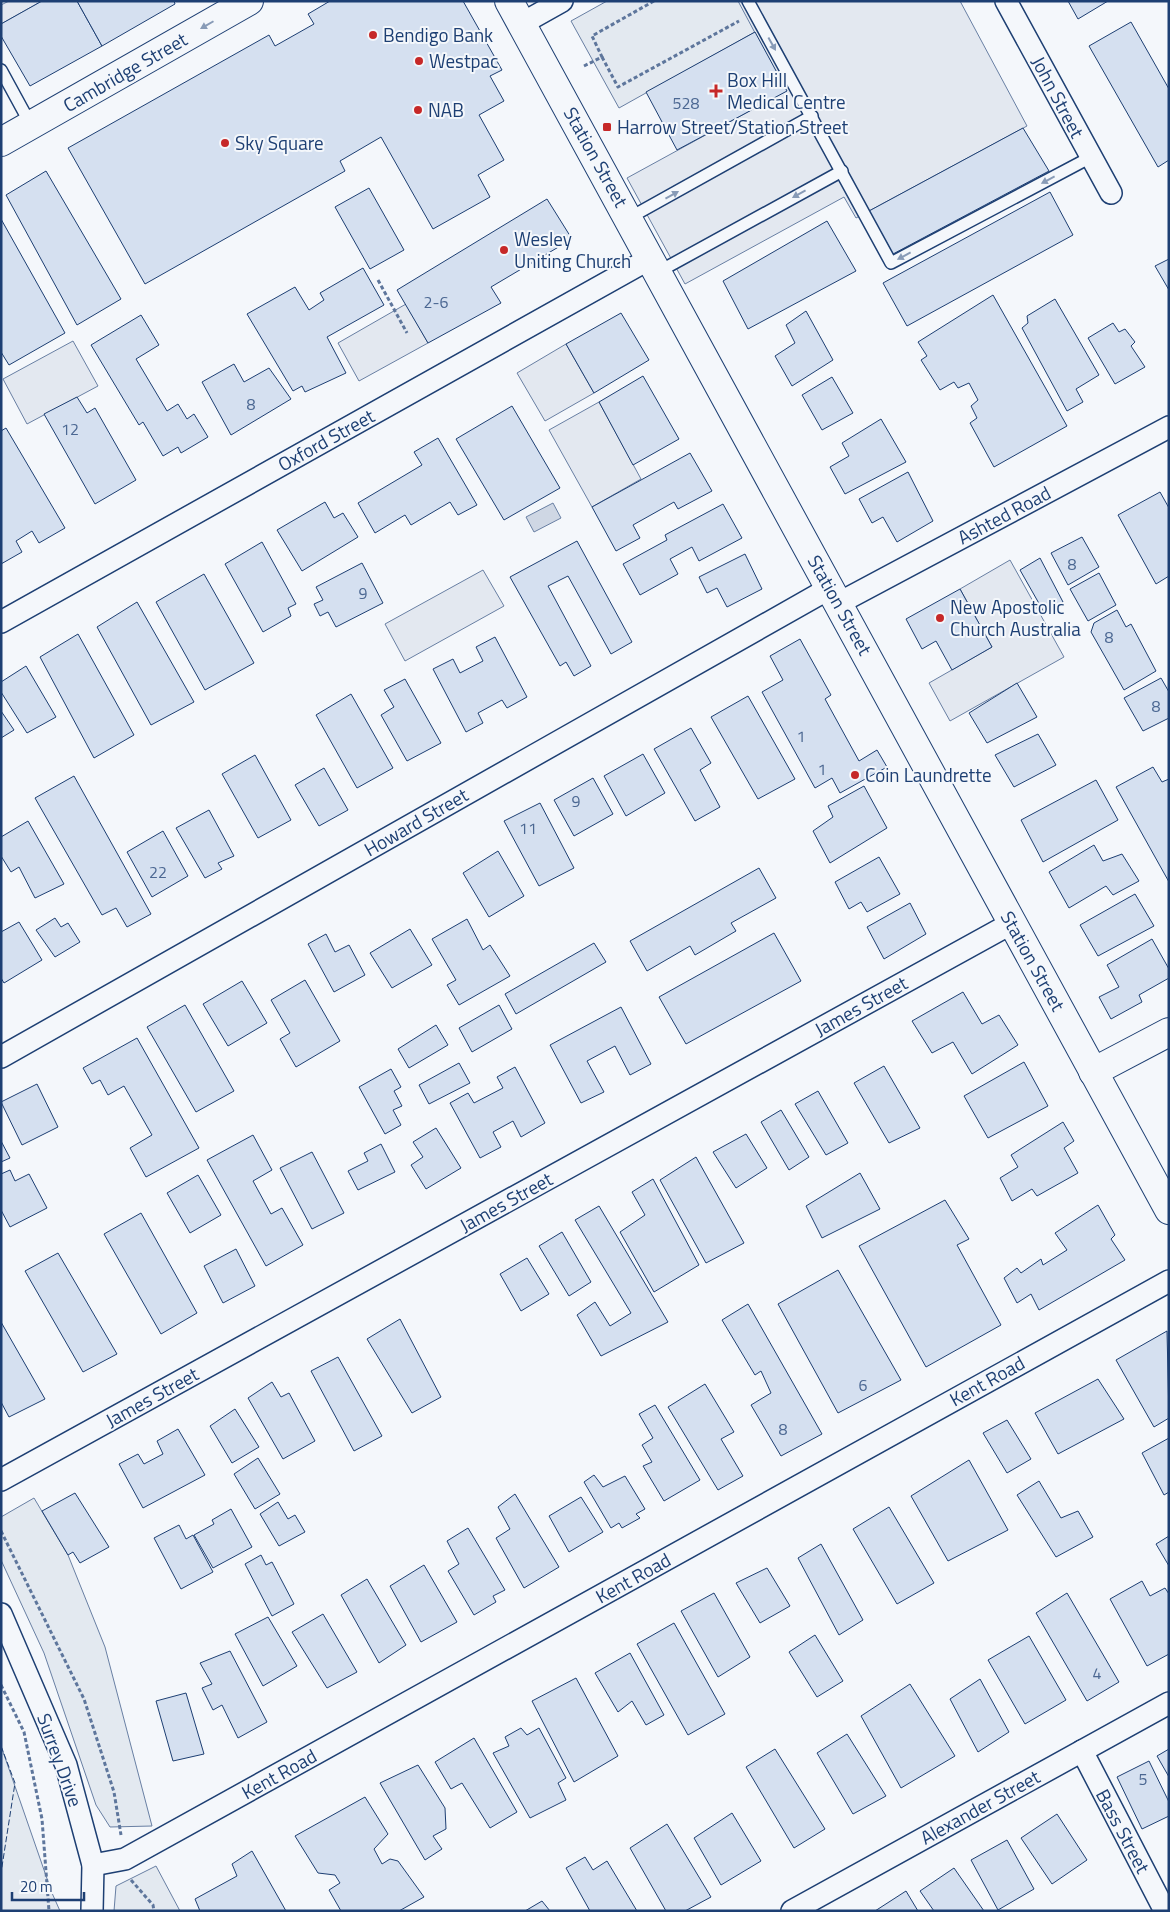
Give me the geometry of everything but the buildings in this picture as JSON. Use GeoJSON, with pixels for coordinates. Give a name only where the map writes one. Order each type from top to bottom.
{"type":"FeatureCollection","features":[{"type":"Feature","properties":{"kind":"main road","name":"Cambridge Street"},"geometry":{"type":"LineString","coordinates":[[1,142],[249,1]]}},
{"type":"Feature","properties":{"kind":"main road","name":"Station Street"},"geometry":{"type":"LineString","coordinates":[[515,13],[629,218],[1169,1210]]}},
{"type":"Feature","properties":{"kind":"main road"},"geometry":{"type":"LineString","coordinates":[[1093,1072],[1169,1032]]}},
{"type":"Feature","properties":{"kind":"street"},"geometry":{"type":"LineString","coordinates":[[515,13],[562,1]]}},
{"type":"Feature","properties":{"kind":"street","name":"John Street"},"geometry":{"type":"LineString","coordinates":[[1006,1],[1111,194]]}},
{"type":"Feature","properties":{"kind":"street","name":"Oxford Street"},"geometry":{"type":"LineString","coordinates":[[1,622],[654,265]]}},
{"type":"Feature","properties":{"kind":"street","name":"Ashted Road"},"geometry":{"type":"LineString","coordinates":[[835,596],[1169,427]]}},
{"type":"Feature","properties":{"kind":"street","name":"Howard Street"},"geometry":{"type":"LineString","coordinates":[[1,1057],[835,596]]}},
{"type":"Feature","properties":{"kind":"street","name":"James Street"},"geometry":{"type":"LineString","coordinates":[[1,1480],[1012,923]]}},
{"type":"Feature","properties":{"kind":"street","name":"Kent Road"},"geometry":{"type":"LineString","coordinates":[[93,1864],[125,1859],[1169,1281]]}},
{"type":"Feature","properties":{"kind":"street","name":"Surrey Drive"},"geometry":{"type":"LineString","coordinates":[[1,1614],[66,1765],[93,1864],[92,1911]]}},
{"type":"Feature","properties":{"kind":"street","name":"Alexander Street"},"geometry":{"type":"LineString","coordinates":[[792,1911],[1169,1702]]}},
{"type":"Feature","properties":{"kind":"street","name":"Bass Street"},"geometry":{"type":"LineString","coordinates":[[1082,1751],[1165,1911]]}},
{"type":"Feature","properties":{"kind":"lane"},"geometry":{"type":"LineString","coordinates":[[748,1],[891,263],[1091,157]]}},
{"type":"Feature","properties":{"kind":"lane"},"geometry":{"type":"LineString","coordinates":[[1,70],[31,126]]}},
{"type":"Feature","properties":{"kind":"lane"},"geometry":{"type":"LineString","coordinates":[[629,218],[812,116]]}},
{"type":"Feature","properties":{"kind":"lane"},"geometry":{"type":"LineString","coordinates":[[654,265],[842,171]]}},
{"type":"Feature","properties":{"kind":"path"},"geometry":{"type":"LineString","coordinates":[[654,1],[592,36],[618,87],[754,12]]}},
{"type":"Feature","properties":{"kind":"path"},"geometry":{"type":"LineString","coordinates":[[584,66],[602,57]]}},
{"type":"Feature","properties":{"kind":"path"},"geometry":{"type":"LineString","coordinates":[[378,280],[407,334]]}},
{"type":"Feature","properties":{"kind":"path"},"geometry":{"type":"LineString","coordinates":[[1,1531],[84,1699],[114,1792],[130,1878],[153,1905],[154,1911]]}},
{"type":"Feature","properties":{"kind":"path"},"geometry":{"type":"LineString","coordinates":[[1,1685],[24,1732],[42,1819],[49,1911]]}},
{"type":"Feature","properties":{"kind":"shaded area"},"geometry":{"type":"Polygon","coordinates":[[[9,1],[42,1],[1,24],[1,5],[9,1]]]}},
{"type":"Feature","properties":{"kind":"shaded area"},"geometry":{"type":"Polygon","coordinates":[[[607,1],[739,1],[755,32],[619,108],[571,21],[607,1]]]}},
{"type":"Feature","properties":{"kind":"shaded area"},"geometry":{"type":"Polygon","coordinates":[[[738,1],[960,1],[1027,126],[856,218],[844,197],[685,284],[627,178],[786,91],[738,1]]]}},
{"type":"Feature","properties":{"kind":"shaded area"},"geometry":{"type":"Polygon","coordinates":[[[406,304],[428,343],[359,381],[338,343],[406,304]]]}},
{"type":"Feature","properties":{"kind":"shaded area"},"geometry":{"type":"Polygon","coordinates":[[[73,341],[98,386],[27,424],[3,379],[73,341]]]}},
{"type":"Feature","properties":{"kind":"shaded area"},"geometry":{"type":"Polygon","coordinates":[[[566,344],[594,393],[545,421],[517,373],[566,344]]]}},
{"type":"Feature","properties":{"kind":"shaded area"},"geometry":{"type":"Polygon","coordinates":[[[599,402],[641,479],[592,507],[549,430],[599,402]]]}},
{"type":"Feature","properties":{"kind":"shaded area"},"geometry":{"type":"Polygon","coordinates":[[[553,503],[561,518],[534,532],[526,517],[553,503]]]}},
{"type":"Feature","properties":{"kind":"shaded area"},"geometry":{"type":"Polygon","coordinates":[[[1010,560],[1064,657],[950,721],[929,683],[992,647],[960,589],[1010,560]]]}},
{"type":"Feature","properties":{"kind":"shaded area"},"geometry":{"type":"Polygon","coordinates":[[[483,570],[504,606],[405,661],[385,624],[483,570]]]}},
{"type":"Feature","properties":{"kind":"shaded area"},"geometry":{"type":"Polygon","coordinates":[[[34,1498],[68,1555],[105,1647],[152,1826],[110,1827],[96,1805],[44,1653],[1,1560],[1,1517],[34,1498]]]}},
{"type":"Feature","properties":{"kind":"shaded area"},"geometry":{"type":"Polygon","coordinates":[[[1,1746],[52,1893],[60,1911],[1,1911],[1,1746]]]}},
{"type":"Feature","properties":{"kind":"shaded area"},"geometry":{"type":"Polygon","coordinates":[[[156,1866],[180,1911],[114,1911],[116,1886],[156,1866]]]}},
{"type":"Feature","properties":{"kind":"fence"},"geometry":{"type":"LineString","coordinates":[[1,1746],[15,1783],[1,1873]]}},
{"type":"Feature","properties":{"kind":"place","name":"Bendigo Bank"},"geometry":{"type":"Point","coordinates":[373,35]}},
{"type":"Feature","properties":{"kind":"place","name":"Westpac"},"geometry":{"type":"Point","coordinates":[419,61]}},
{"type":"Feature","properties":{"kind":"place","name":"Box Hill Medical Centre"},"geometry":{"type":"Point","coordinates":[716,91]}},
{"type":"Feature","properties":{"kind":"place","name":"NAB"},"geometry":{"type":"Point","coordinates":[418,110]}},
{"type":"Feature","properties":{"kind":"place","name":"Harrow Street/Station Street"},"geometry":{"type":"Point","coordinates":[607,127]}},
{"type":"Feature","properties":{"kind":"place","name":"Sky Square"},"geometry":{"type":"Point","coordinates":[225,143]}},
{"type":"Feature","properties":{"kind":"place","name":"Wesley Uniting Church"},"geometry":{"type":"Point","coordinates":[504,250]}},
{"type":"Feature","properties":{"kind":"place","name":"New Apostolic Church Australia"},"geometry":{"type":"Point","coordinates":[940,618]}},
{"type":"Feature","properties":{"kind":"place","name":"Coin Laundrette"},"geometry":{"type":"Point","coordinates":[855,775]}}]}
